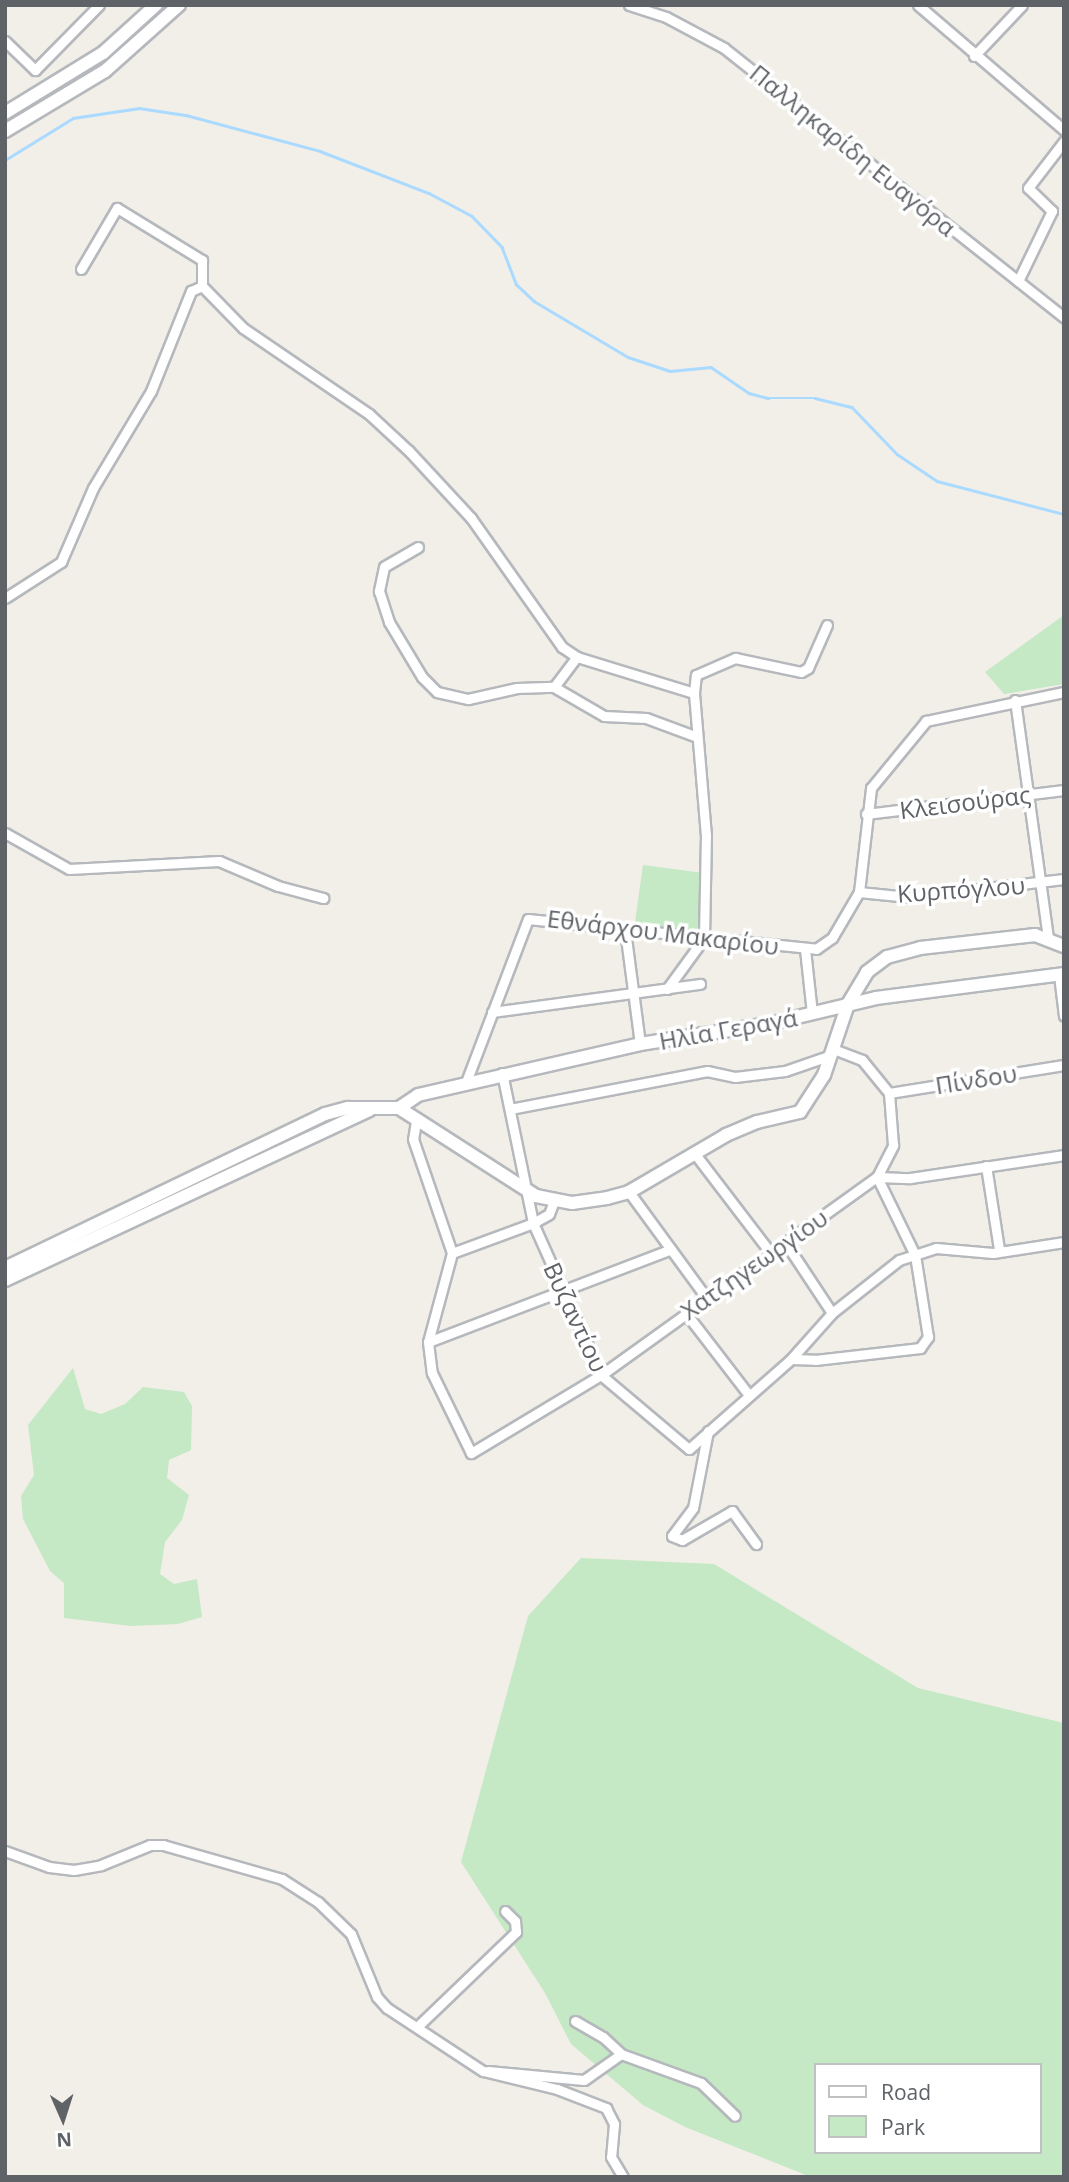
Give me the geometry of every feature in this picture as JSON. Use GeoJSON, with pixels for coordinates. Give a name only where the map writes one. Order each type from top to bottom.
{"type":"FeatureCollection","features":[{"type":"Feature","properties":{"kind":"street"},"geometry":{"type":"LineString","coordinates":[[5,41],[34,71],[99,5]]}},
{"type":"Feature","properties":{"kind":"street"},"geometry":{"type":"LineString","coordinates":[[5,113],[95,59],[156,5]]}},
{"type":"Feature","properties":{"kind":"street"},"geometry":{"type":"LineString","coordinates":[[5,131],[105,71],[179,5]]}},
{"type":"Feature","properties":{"kind":"street","name":"Παλληκαρίδη Ευαγόρα"},"geometry":{"type":"LineString","coordinates":[[629,5],[666,18],[724,48],[1064,317]]}},
{"type":"Feature","properties":{"kind":"street"},"geometry":{"type":"LineString","coordinates":[[918,5],[974,56],[1064,130]]}},
{"type":"Feature","properties":{"kind":"street"},"geometry":{"type":"LineString","coordinates":[[974,56],[1022,5]]}},
{"type":"Feature","properties":{"kind":"street"},"geometry":{"type":"LineString","coordinates":[[1018,281],[1052,211],[1028,188],[1064,141]]}},
{"type":"Feature","properties":{"kind":"street"},"geometry":{"type":"LineString","coordinates":[[80,269],[117,208],[202,260],[202,286],[243,328],[369,414],[409,451],[492,544],[554,638],[578,657],[694,693]]}},
{"type":"Feature","properties":{"kind":"street"},"geometry":{"type":"LineString","coordinates":[[5,598],[61,562],[93,488],[151,391],[191,291],[202,286]]}},
{"type":"Feature","properties":{"kind":"street"},"geometry":{"type":"LineString","coordinates":[[418,547],[384,567],[379,591],[389,622],[428,684],[457,699],[517,688],[554,687],[604,716],[646,718],[697,737]]}},
{"type":"Feature","properties":{"kind":"street"},"geometry":{"type":"LineString","coordinates":[[667,989],[704,938],[706,836],[694,693],[696,675],[735,658],[801,672],[808,668],[827,625]]}},
{"type":"Feature","properties":{"kind":"street"},"geometry":{"type":"LineString","coordinates":[[554,687],[578,657]]}},
{"type":"Feature","properties":{"kind":"street"},"geometry":{"type":"LineString","coordinates":[[811,1013],[804,949],[816,949],[832,938],[859,892],[871,788],[931,718],[1064,692]]}},
{"type":"Feature","properties":{"kind":"street"},"geometry":{"type":"LineString","coordinates":[[1015,700],[1043,882],[1048,939]]}},
{"type":"Feature","properties":{"kind":"street","name":"Κλεισούρας"},"geometry":{"type":"LineString","coordinates":[[866,814],[1064,790]]}},
{"type":"Feature","properties":{"kind":"street"},"geometry":{"type":"LineString","coordinates":[[5,833],[69,869],[219,861],[278,886],[323,898]]}},
{"type":"Feature","properties":{"kind":"street","name":"Κυρπόγλου"},"geometry":{"type":"LineString","coordinates":[[859,892],[909,897],[1064,879]]}},
{"type":"Feature","properties":{"kind":"street","name":"Εθνάρχου Μακαρίου"},"geometry":{"type":"LineString","coordinates":[[466,1082],[528,919],[577,921],[625,930],[804,949]]}},
{"type":"Feature","properties":{"kind":"street"},"geometry":{"type":"LineString","coordinates":[[625,930],[640,1044]]}},
{"type":"Feature","properties":{"kind":"street"},"geometry":{"type":"LineString","coordinates":[[5,1268],[325,1114],[348,1108],[399,1108],[526,1191],[554,1200],[587,1202],[629,1192],[757,1122],[800,1112],[815,1094],[848,1004],[867,972],[887,957],[902,952],[1035,935],[1064,946]]}},
{"type":"Feature","properties":{"kind":"street"},"geometry":{"type":"LineString","coordinates":[[1061,975],[1064,1016]]}},
{"type":"Feature","properties":{"kind":"street","name":"Ηλία Γεραγά"},"geometry":{"type":"LineString","coordinates":[[399,1108],[418,1095],[466,1082],[640,1044],[848,1004],[1061,975]]}},
{"type":"Feature","properties":{"kind":"street"},"geometry":{"type":"LineString","coordinates":[[492,1012],[700,984]]}},
{"type":"Feature","properties":{"kind":"street"},"geometry":{"type":"LineString","coordinates":[[510,1109],[707,1072],[735,1077],[785,1070],[832,1052],[868,1064],[888,1093],[893,1145],[877,1177]]}},
{"type":"Feature","properties":{"kind":"street","name":"Πίνδου"},"geometry":{"type":"LineString","coordinates":[[888,1093],[1064,1065]]}},
{"type":"Feature","properties":{"kind":"street","name":"Βυζαντίου"},"geometry":{"type":"LineString","coordinates":[[502,1073],[533,1223],[601,1375],[689,1449],[708,1431]]}},
{"type":"Feature","properties":{"kind":"street"},"geometry":{"type":"LineString","coordinates":[[5,1280],[369,1110]]}},
{"type":"Feature","properties":{"kind":"street"},"geometry":{"type":"LineString","coordinates":[[416,1121],[413,1139],[452,1254],[428,1342]]}},
{"type":"Feature","properties":{"kind":"street"},"geometry":{"type":"LineString","coordinates":[[695,1154],[770,1252]]}},
{"type":"Feature","properties":{"kind":"street"},"geometry":{"type":"LineString","coordinates":[[877,1177],[910,1178],[1064,1155]]}},
{"type":"Feature","properties":{"kind":"street"},"geometry":{"type":"LineString","coordinates":[[986,1166],[999,1249]]}},
{"type":"Feature","properties":{"kind":"street"},"geometry":{"type":"LineString","coordinates":[[791,1359],[815,1360],[925,1345],[928,1337],[915,1255],[877,1177]]}},
{"type":"Feature","properties":{"kind":"street","name":"Χατζηγεωργίου"},"geometry":{"type":"LineString","coordinates":[[428,1342],[432,1373],[471,1452],[601,1375],[705,1296],[877,1177]]}},
{"type":"Feature","properties":{"kind":"street"},"geometry":{"type":"LineString","coordinates":[[629,1192],[705,1296]]}},
{"type":"Feature","properties":{"kind":"street"},"geometry":{"type":"LineString","coordinates":[[452,1254],[533,1223],[549,1214],[554,1200]]}},
{"type":"Feature","properties":{"kind":"street"},"geometry":{"type":"LineString","coordinates":[[785,1242],[832,1313]]}},
{"type":"Feature","properties":{"kind":"street"},"geometry":{"type":"LineString","coordinates":[[755,1544],[732,1511],[682,1540],[672,1536],[693,1507],[708,1431],[791,1359],[832,1313],[887,1268],[915,1255],[944,1247],[976,1253],[1064,1242]]}},
{"type":"Feature","properties":{"kind":"street"},"geometry":{"type":"LineString","coordinates":[[428,1342],[671,1249]]}},
{"type":"Feature","properties":{"kind":"street"},"geometry":{"type":"LineString","coordinates":[[685,1312],[748,1395]]}},
{"type":"Feature","properties":{"kind":"street"},"geometry":{"type":"LineString","coordinates":[[5,1851],[49,1867],[74,1870],[102,1865],[150,1845],[163,1846],[282,1879],[339,1920],[351,1934],[380,2003],[483,2071],[568,2092],[606,2108],[614,2124],[611,2157],[623,2177]]}},
{"type":"Feature","properties":{"kind":"street"},"geometry":{"type":"LineString","coordinates":[[418,2026],[516,1932],[515,1922],[505,1911]]}},
{"type":"Feature","properties":{"kind":"street"},"geometry":{"type":"LineString","coordinates":[[575,2021],[603,2037],[621,2053],[701,2083],[735,2116]]}},
{"type":"Feature","properties":{"kind":"street"},"geometry":{"type":"LineString","coordinates":[[483,2071],[507,2069],[584,2080],[621,2053]]}},
{"type":"Feature","properties":{"kind":"green space"},"geometry":{"type":"Polygon","coordinates":[[[1064,615],[1064,684],[1004,694],[985,672],[1064,615]]]}},
{"type":"Feature","properties":{"kind":"green space"},"geometry":{"type":"Polygon","coordinates":[[[643,865],[703,873],[701,934],[634,929],[643,865]]]}},
{"type":"Feature","properties":{"kind":"green space"},"geometry":{"type":"Polygon","coordinates":[[[73,1368],[85,1409],[101,1414],[125,1404],[143,1387],[184,1392],[192,1406],[191,1450],[169,1460],[167,1478],[189,1495],[182,1520],[165,1542],[160,1574],[174,1584],[197,1579],[202,1617],[178,1624],[131,1626],[64,1618],[64,1583],[50,1571],[23,1519],[21,1496],[34,1475],[28,1425],[73,1368]]]}},
{"type":"Feature","properties":{"kind":"green space"},"geometry":{"type":"Polygon","coordinates":[[[581,1558],[714,1564],[918,1688],[1064,1723],[1064,2177],[811,2177],[685,2127],[643,2105],[571,2044],[545,1993],[461,1862],[528,1616],[581,1558]]]}},
{"type":"Feature","properties":{"kind":"waterway"},"geometry":{"type":"LineString","coordinates":[[5,160],[73,118],[139,108],[186,115],[320,151],[429,193],[472,216],[502,247],[516,284],[534,301],[628,357],[670,371],[711,367],[749,393],[768,398],[815,398],[852,407],[897,454],[937,481],[1064,514]]}}]}
